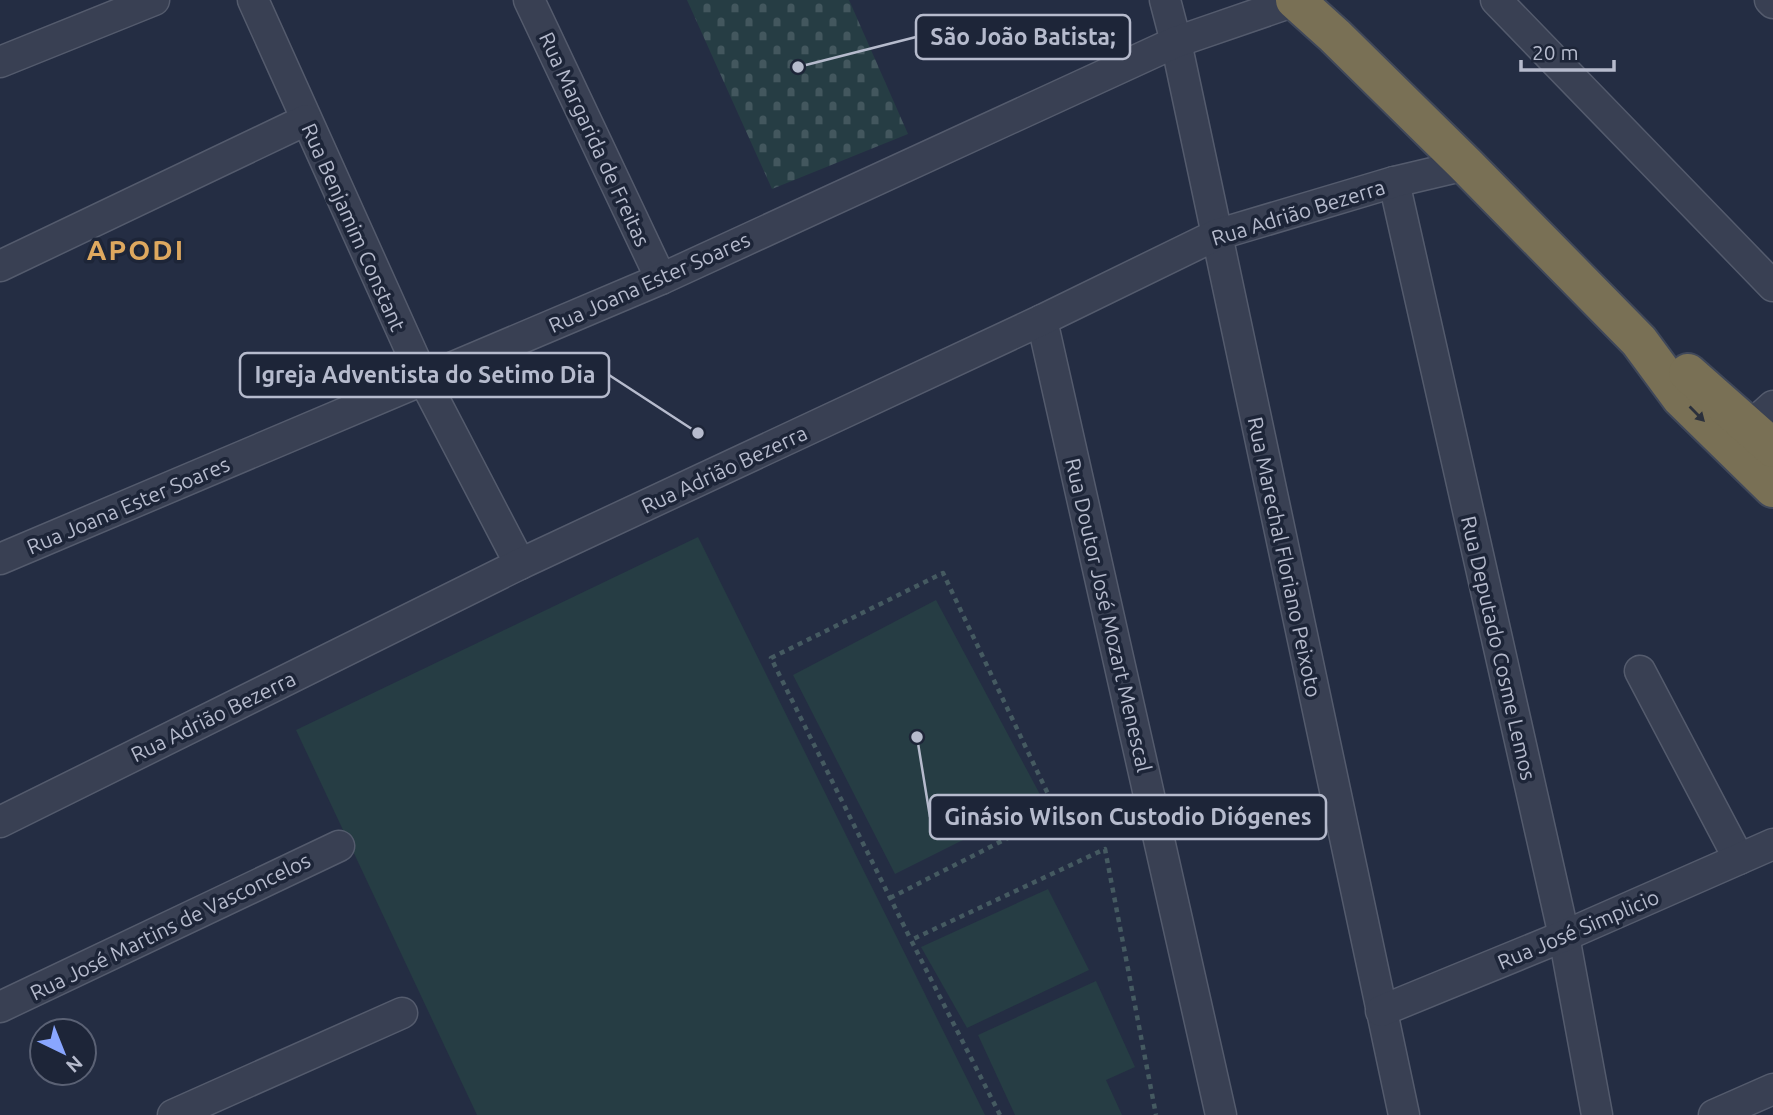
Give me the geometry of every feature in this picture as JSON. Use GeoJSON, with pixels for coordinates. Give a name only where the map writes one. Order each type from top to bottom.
{"type":"FeatureCollection","features":[{"type":"Feature","properties":{"kind":"highway"},"geometry":{"type":"LineString","coordinates":[[1295,0],[1466,165],[1639,341],[1681,398],[1756,432],[1773,488]]}},
{"type":"Feature","properties":{"kind":"street"},"geometry":{"type":"LineString","coordinates":[[0,62],[154,0]]}},
{"type":"Feature","properties":{"kind":"street","name":"Rua Benjamim Constant"},"geometry":{"type":"LineString","coordinates":[[253,0],[424,380],[520,564]]}},
{"type":"Feature","properties":{"kind":"street","name":"Rua Margarida de Freitas"},"geometry":{"type":"LineString","coordinates":[[529,0],[661,279]]}},
{"type":"Feature","properties":{"kind":"street","name":"Rua Marechal Floriano Peixoto"},"geometry":{"type":"LineString","coordinates":[[1165,0],[1404,1115]]}},
{"type":"Feature","properties":{"kind":"street","name":"Rua Joana Ester Soares"},"geometry":{"type":"LineString","coordinates":[[0,559],[661,279],[1176,43],[1295,0]]}},
{"type":"Feature","properties":{"kind":"street"},"geometry":{"type":"LineString","coordinates":[[1496,0],[1773,286]]}},
{"type":"Feature","properties":{"kind":"street"},"geometry":{"type":"LineString","coordinates":[[0,266],[306,120]]}},
{"type":"Feature","properties":{"kind":"street","name":"Rua Adrião Bezerra"},"geometry":{"type":"LineString","coordinates":[[0,822],[520,564],[1042,320],[1216,234],[1394,182],[1466,165]]}},
{"type":"Feature","properties":{"kind":"street","name":"Rua Deputado Cosme Lemos"},"geometry":{"type":"LineString","coordinates":[[1394,182],[1564,936],[1597,1115]]}},
{"type":"Feature","properties":{"kind":"street","name":"Rua Doutor José Mozart Menescal"},"geometry":{"type":"LineString","coordinates":[[1042,320],[1222,1115]]}},
{"type":"Feature","properties":{"kind":"street"},"geometry":{"type":"LineString","coordinates":[[1640,671],[1739,859]]}},
{"type":"Feature","properties":{"kind":"street","name":"Rua José Simplicio"},"geometry":{"type":"LineString","coordinates":[[1381,1011],[1564,936],[1773,844]]}},
{"type":"Feature","properties":{"kind":"street","name":"Rua José Martins de Vasconcelos"},"geometry":{"type":"LineString","coordinates":[[0,1007],[339,845]]}},
{"type":"Feature","properties":{"kind":"street"},"geometry":{"type":"LineString","coordinates":[[173,1115],[402,1013]]}},
{"type":"Feature","properties":{"kind":"street"},"geometry":{"type":"LineString","coordinates":[[1714,1115],[1773,1089]]}},
{"type":"Feature","properties":{"kind":"path"},"geometry":{"type":"LineString","coordinates":[[890,898],[1057,813],[943,573],[771,658],[890,898],[911,940],[1000,1115]]}},
{"type":"Feature","properties":{"kind":"path"},"geometry":{"type":"LineString","coordinates":[[911,940],[1105,849],[1156,1115]]}},
{"type":"Feature","properties":{"kind":"green space"},"geometry":{"type":"Polygon","coordinates":[[[687,0],[849,0],[908,134],[772,189],[687,0]]]}},
{"type":"Feature","properties":{"kind":"green space"},"geometry":{"type":"Polygon","coordinates":[[[698,537],[985,1115],[477,1115],[296,730],[698,537]]]}},
{"type":"Feature","properties":{"kind":"green space"},"geometry":{"type":"Polygon","coordinates":[[[936,600],[1043,800],[895,874],[793,675],[936,600]]]}},
{"type":"Feature","properties":{"kind":"green space"},"geometry":{"type":"Polygon","coordinates":[[[1048,889],[1089,970],[967,1028],[921,947],[1048,889]]]}},
{"type":"Feature","properties":{"kind":"green space"},"geometry":{"type":"Polygon","coordinates":[[[1096,981],[1135,1067],[1106,1080],[1122,1115],[1015,1115],[978,1035],[1096,981]]]}},
{"type":"Feature","properties":{"kind":"place","name":"São João Batista;"},"geometry":{"type":"Point","coordinates":[798,67]}},
{"type":"Feature","properties":{"kind":"place","name":"Igreja Adventista do Setimo Dia"},"geometry":{"type":"Point","coordinates":[698,433]}},
{"type":"Feature","properties":{"kind":"place","name":"Ginásio Wilson Custodio Diógenes"},"geometry":{"type":"Point","coordinates":[917,737]}},
{"type":"Feature","properties":{"kind":"district","name":"APODI"},"geometry":{"type":"Point","coordinates":[136,249]}}]}
